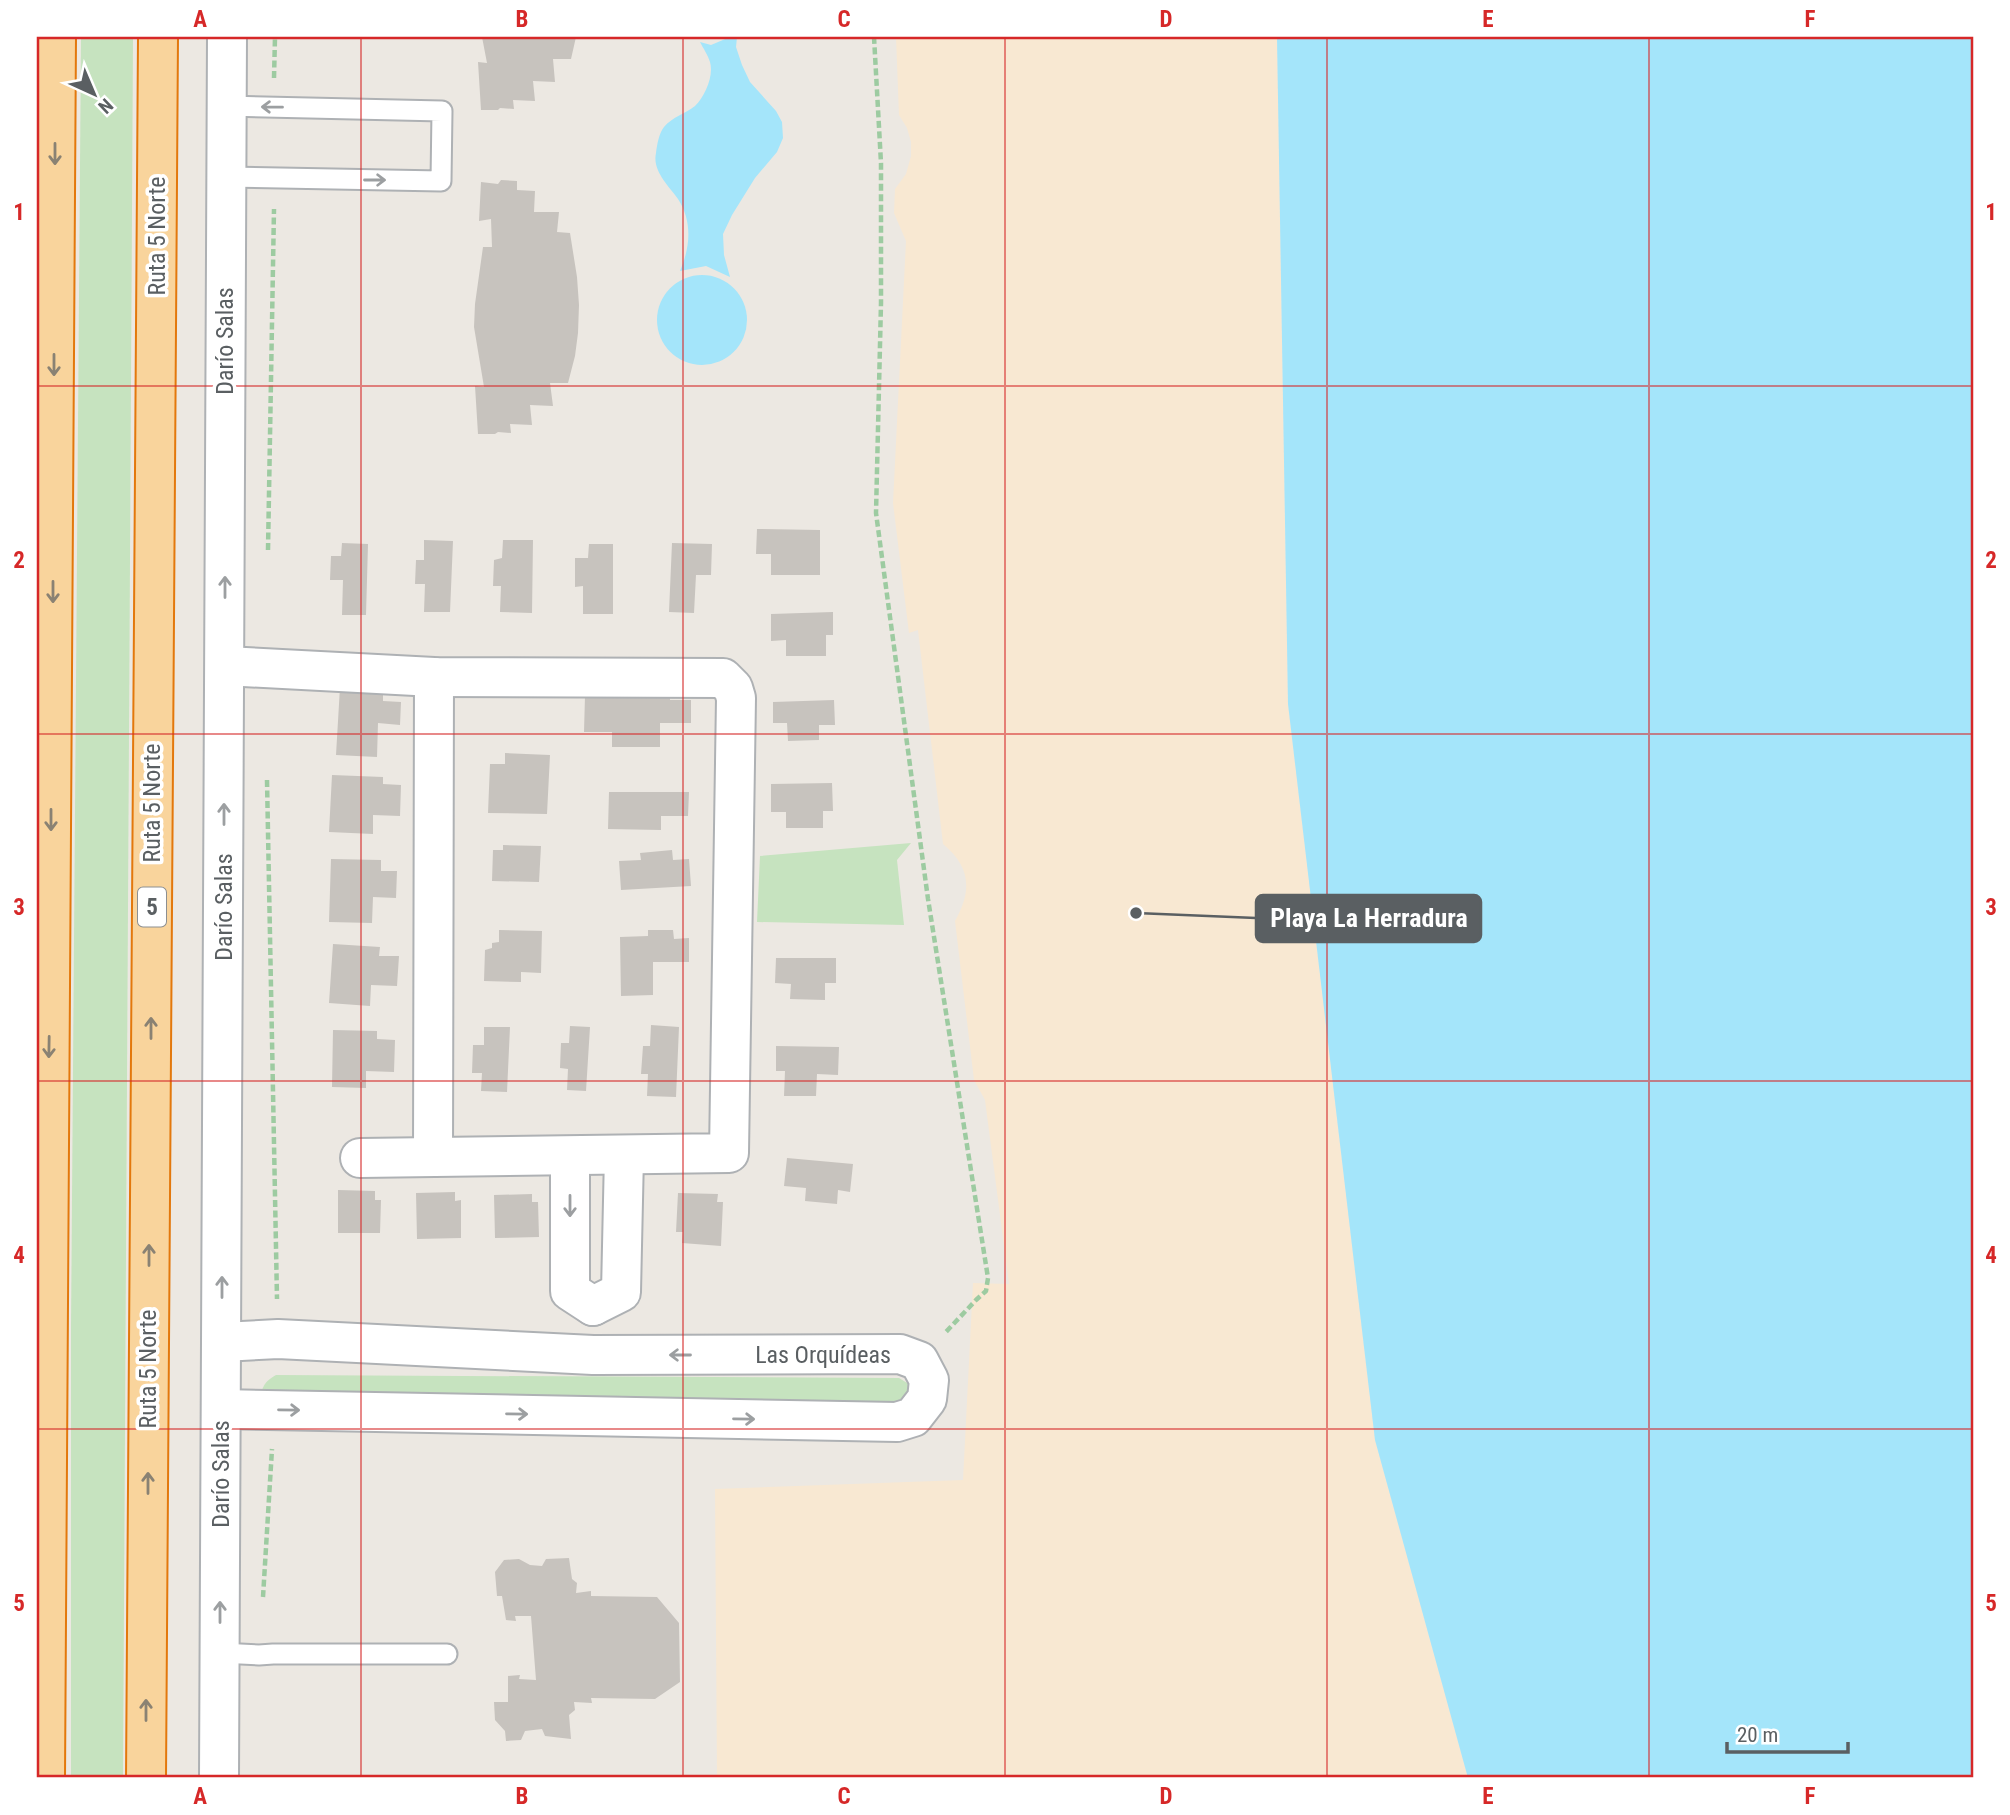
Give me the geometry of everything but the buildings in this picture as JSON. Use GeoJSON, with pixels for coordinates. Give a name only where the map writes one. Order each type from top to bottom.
{"type":"FeatureCollection","features":[{"type":"Feature","properties":{"kind":"highway"},"geometry":{"type":"LineString","coordinates":[[45,1778],[41,1713],[41,1089],[56,37]]}},
{"type":"Feature","properties":{"kind":"highway","name":"Ruta 5 Norte"},"geometry":{"type":"LineString","coordinates":[[146,1778],[158,37]]}},
{"type":"Feature","properties":{"kind":"street","name":"Darío Salas"},"geometry":{"type":"LineString","coordinates":[[219,1778],[228,37]]}},
{"type":"Feature","properties":{"kind":"street"},"geometry":{"type":"LineString","coordinates":[[225,666],[435,677],[723,678],[733,688],[736,698],[729,1153],[360,1158]]}},
{"type":"Feature","properties":{"kind":"street"},"geometry":{"type":"LineString","coordinates":[[433,1157],[435,677]]}},
{"type":"Feature","properties":{"kind":"street"},"geometry":{"type":"LineString","coordinates":[[593,1306],[621,1292],[624,1155]]}},
{"type":"Feature","properties":{"kind":"street"},"geometry":{"type":"LineString","coordinates":[[570,1156],[570,1291],[593,1306]]}},
{"type":"Feature","properties":{"kind":"street"},"geometry":{"type":"LineString","coordinates":[[593,1306],[593,1355]]}},
{"type":"Feature","properties":{"kind":"street","name":"Las Orquídeas"},"geometry":{"type":"LineString","coordinates":[[221,1409],[897,1422],[913,1417],[927,1399],[929,1380],[919,1361],[900,1353],[593,1355],[278,1339],[222,1342]]}},
{"type":"Feature","properties":{"kind":"lane"},"geometry":{"type":"LineString","coordinates":[[226,106],[442,111],[441,181],[226,177]]}},
{"type":"Feature","properties":{"kind":"lane"},"geometry":{"type":"LineString","coordinates":[[220,1653],[447,1654]]}},
{"type":"Feature","properties":{"kind":"path"},"geometry":{"type":"LineString","coordinates":[[874,37],[881,163],[876,513],[928,899],[988,1278],[986,1291],[919,1361]]}},
{"type":"Feature","properties":{"kind":"path"},"geometry":{"type":"LineString","coordinates":[[259,1655],[272,1462],[272,1409]]}},
{"type":"Feature","properties":{"kind":"green space"},"geometry":{"type":"Polygon","coordinates":[[[81,37],[133,37],[123,1778],[71,1778],[71,1327],[81,37]]]}},
{"type":"Feature","properties":{"kind":"green space"},"geometry":{"type":"Polygon","coordinates":[[[911,843],[897,860],[904,925],[757,922],[760,856],[911,843]]]}},
{"type":"Feature","properties":{"kind":"green space"},"geometry":{"type":"Polygon","coordinates":[[[276,1375],[899,1378],[912,1386],[904,1404],[266,1396],[263,1387],[276,1375]]]}},
{"type":"Feature","properties":{"kind":"sand"},"geometry":{"type":"Polygon","coordinates":[[[896,37],[1277,37],[1288,704],[1375,1440],[1468,1778],[717,1778],[715,1489],[963,1480],[973,1283],[1009,1284],[985,1100],[974,1080],[955,921],[964,900],[966,880],[959,862],[943,844],[918,630],[909,633],[893,503],[906,241],[894,213],[895,189],[906,174],[911,156],[907,128],[899,115],[896,37]]]}},
{"type":"Feature","properties":{"kind":"water"},"geometry":{"type":"Polygon","coordinates":[[[737,37],[736,47],[750,82],[776,111],[782,122],[783,138],[777,152],[755,178],[723,234],[724,255],[730,277],[706,266],[680,271],[688,244],[686,217],[678,199],[659,172],[655,160],[664,127],[695,106],[708,86],[710,62],[700,42],[711,45],[737,37]]]}},
{"type":"Feature","properties":{"kind":"water"},"geometry":{"type":"Polygon","coordinates":[[[1277,37],[1973,37],[1973,1778],[1468,1778],[1375,1440],[1288,704],[1277,37]]]}},
{"type":"Feature","properties":{"kind":"water"},"geometry":{"type":"Polygon","coordinates":[[[702,275],[719,279],[734,288],[743,303],[747,320],[743,337],[734,352],[719,361],[702,365],[685,361],[670,352],[661,337],[657,320],[661,303],[670,288],[685,279],[702,275]]]}},
{"type":"Feature","properties":{"kind":"place","name":"Playa La Herradura"},"geometry":{"type":"Point","coordinates":[1136,913]}}]}
